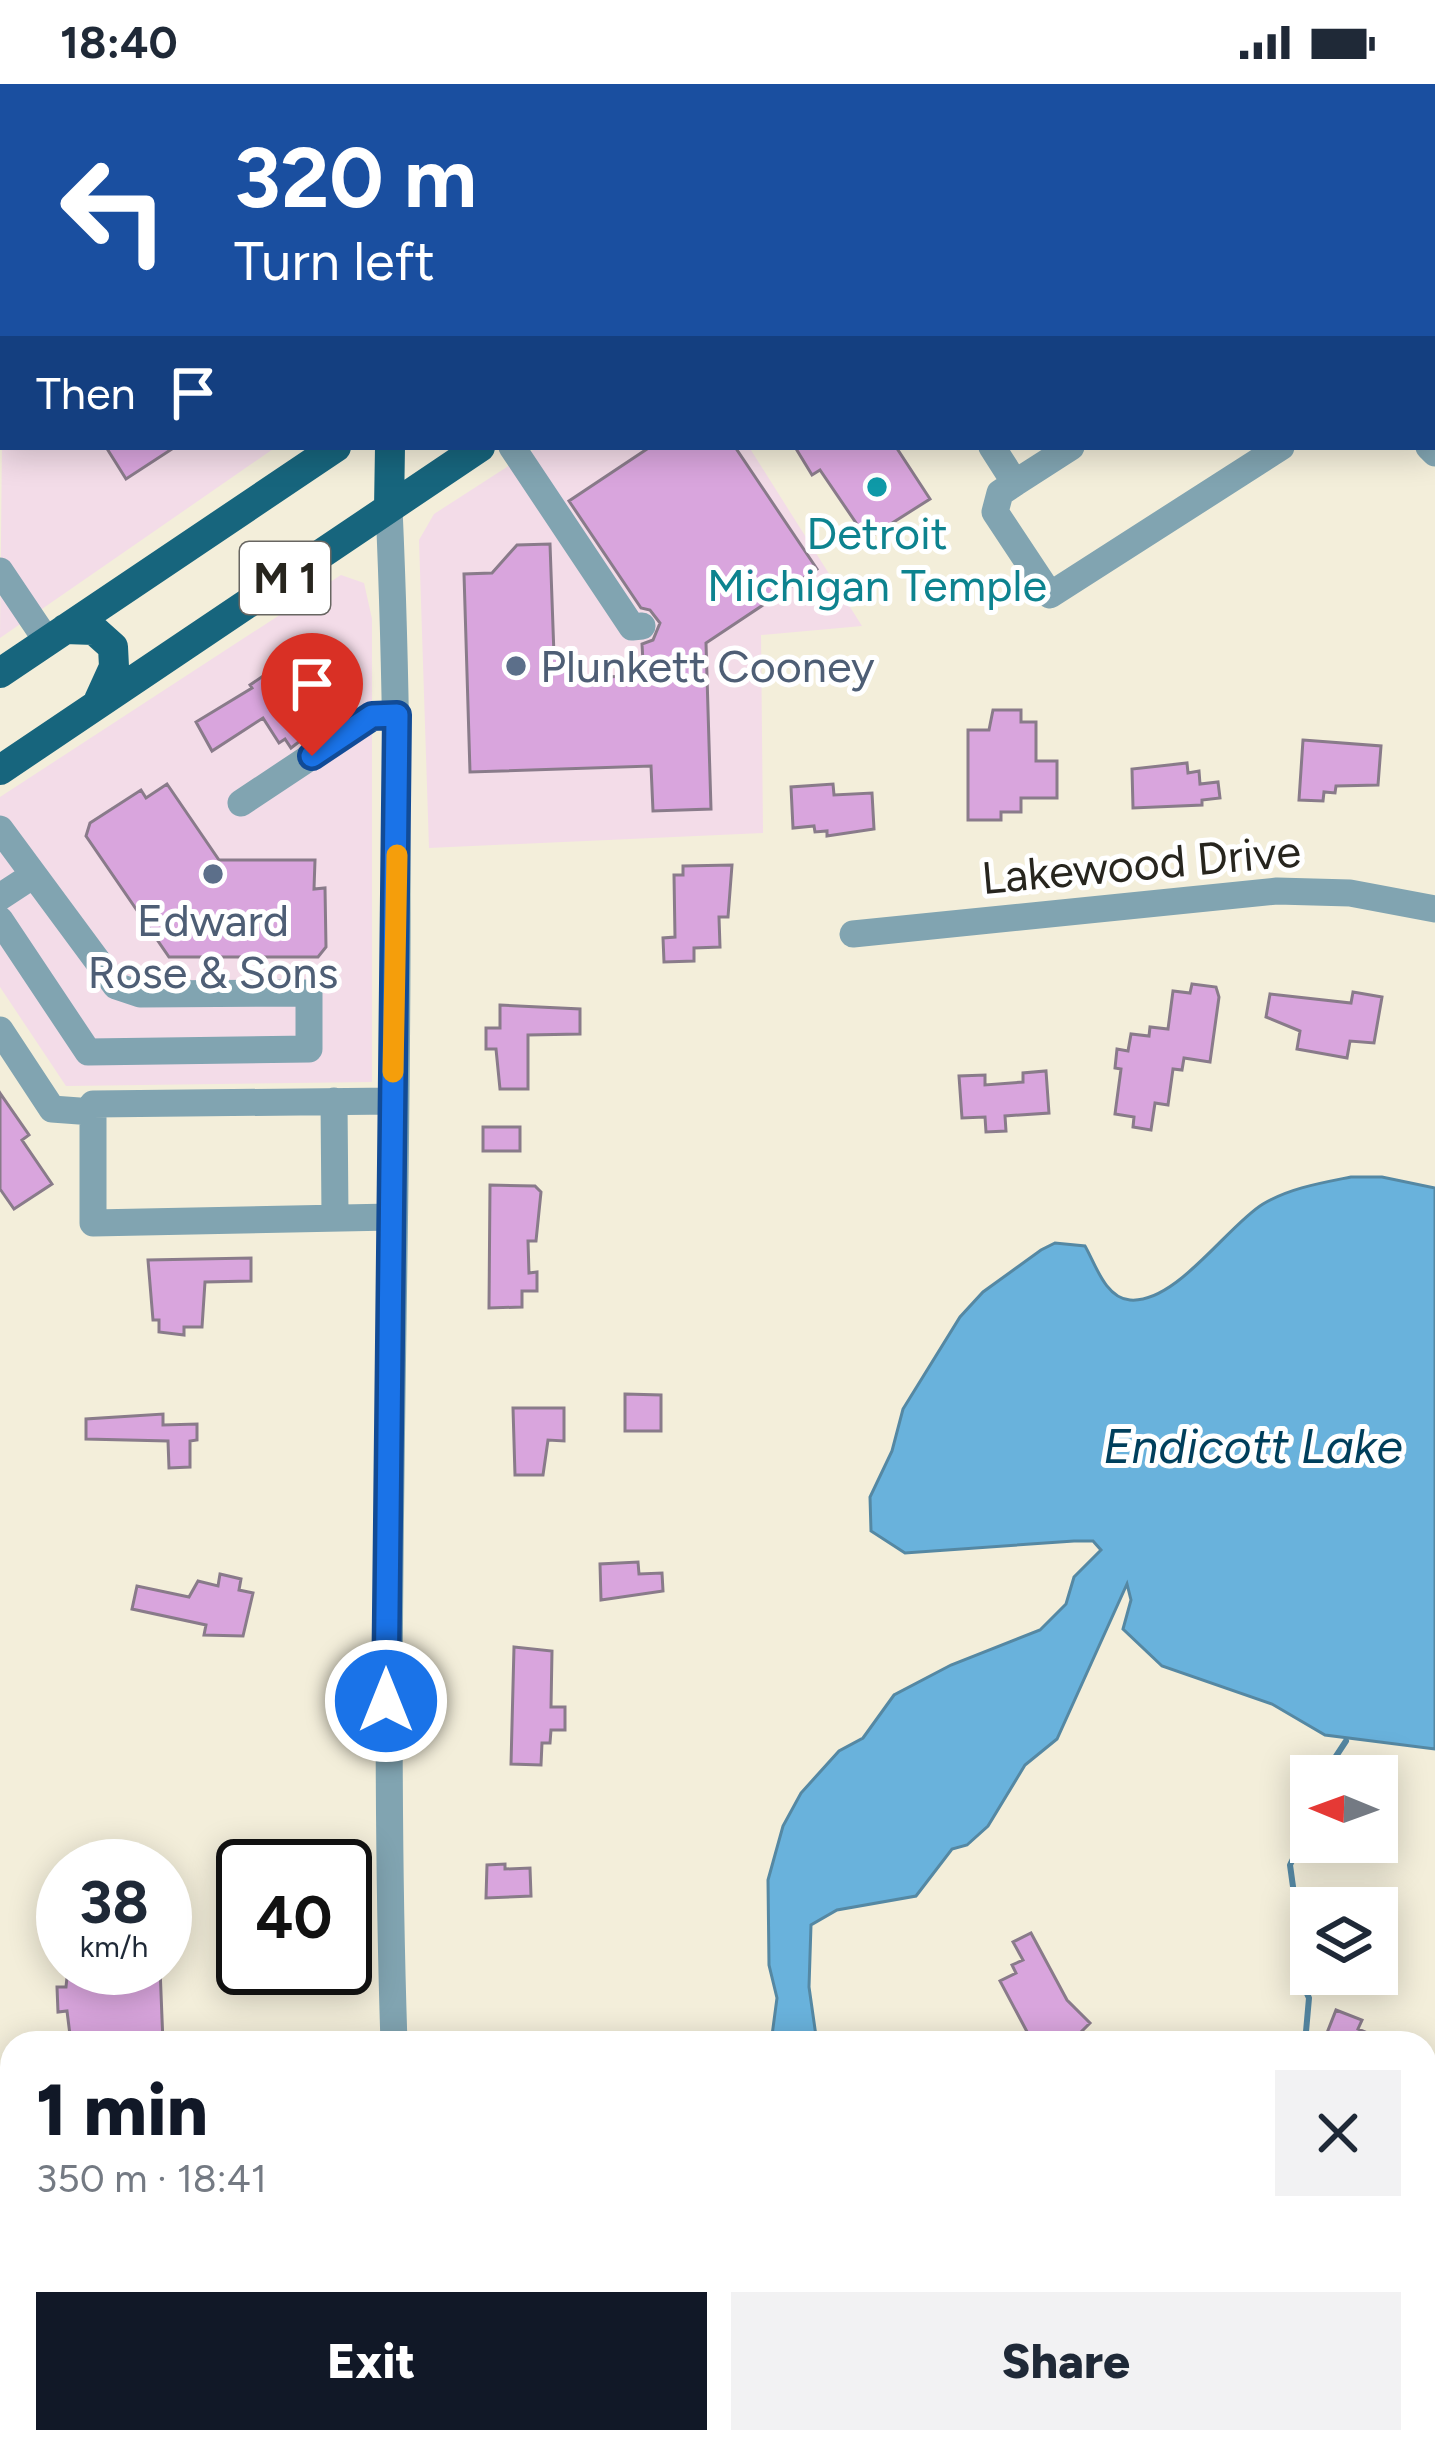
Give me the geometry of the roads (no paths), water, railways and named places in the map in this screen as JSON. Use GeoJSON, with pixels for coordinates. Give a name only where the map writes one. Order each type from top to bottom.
{"type":"FeatureCollection","features":[{"type":"Feature","properties":{"kind":"main road","name":"M 1"},"geometry":{"type":"LineString","coordinates":[[0,673],[333,450]]}},
{"type":"Feature","properties":{"kind":"main road"},"geometry":{"type":"LineString","coordinates":[[389,508],[391,450]]}},
{"type":"Feature","properties":{"kind":"main road","name":"M 1"},"geometry":{"type":"LineString","coordinates":[[0,770],[476,450]]}},
{"type":"Feature","properties":{"kind":"main road"},"geometry":{"type":"LineString","coordinates":[[56,635],[94,630],[113,647],[111,678],[90,709]]}},
{"type":"Feature","properties":{"kind":"street"},"geometry":{"type":"LineString","coordinates":[[514,450],[632,626],[642,626]]}},
{"type":"Feature","properties":{"kind":"street"},"geometry":{"type":"LineString","coordinates":[[994,450],[1015,483]]}},
{"type":"Feature","properties":{"kind":"street"},"geometry":{"type":"LineString","coordinates":[[1066,450],[1000,493],[995,512],[1050,595],[1276,450]]}},
{"type":"Feature","properties":{"kind":"street"},"geometry":{"type":"LineString","coordinates":[[389,508],[397,715],[386,1701],[394,2031]]}},
{"type":"Feature","properties":{"kind":"street"},"geometry":{"type":"LineString","coordinates":[[0,571],[56,635]]}},
{"type":"Feature","properties":{"kind":"street"},"geometry":{"type":"LineString","coordinates":[[241,803],[372,716],[397,715]]}},
{"type":"Feature","properties":{"kind":"street"},"geometry":{"type":"LineString","coordinates":[[0,829],[32,876]]}},
{"type":"Feature","properties":{"kind":"street"},"geometry":{"type":"LineString","coordinates":[[0,897],[36,873],[116,986],[140,994],[309,993],[309,1049],[88,1052],[0,920]]}},
{"type":"Feature","properties":{"kind":"street","name":"Lakewood Drive"},"geometry":{"type":"LineString","coordinates":[[853,934],[1277,891],[1350,893],[1435,909]]}},
{"type":"Feature","properties":{"kind":"street"},"geometry":{"type":"LineString","coordinates":[[0,1030],[52,1108],[93,1112]]}},
{"type":"Feature","properties":{"kind":"street"},"geometry":{"type":"LineString","coordinates":[[334,1101],[335,1217]]}},
{"type":"Feature","properties":{"kind":"street"},"geometry":{"type":"LineString","coordinates":[[392,1216],[93,1223],[93,1104],[393,1101]]}},
{"type":"Feature","properties":{"kind":"water","name":"Endicott Lake"},"geometry":{"type":"Polygon","coordinates":[[[1351,1177],[1382,1177],[1435,1188],[1435,1749],[1325,1735],[1272,1704],[1162,1666],[1123,1629],[1131,1600],[1127,1584],[1057,1739],[1025,1765],[988,1826],[967,1845],[952,1849],[916,1896],[837,1910],[811,1925],[809,1987],[815,2031],[773,2031],[777,1998],[769,1965],[768,1880],[783,1826],[801,1793],[839,1751],[863,1738],[894,1695],[951,1665],[1040,1630],[1066,1604],[1074,1577],[1101,1550],[1093,1541],[1074,1541],[905,1553],[871,1531],[870,1497],[892,1451],[903,1409],[960,1317],[983,1292],[1055,1243],[1085,1246],[1102,1279],[1121,1298],[1147,1298],[1183,1277],[1249,1214],[1295,1190],[1351,1177]]]}},
{"type":"Feature","properties":{"kind":"waterway"},"geometry":{"type":"LineString","coordinates":[[1337,1755],[1346,1741]]}},
{"type":"Feature","properties":{"kind":"waterway"},"geometry":{"type":"LineString","coordinates":[[1291,1863],[1300,1937],[1296,1970],[1309,1998],[1306,2031]]}},
{"type":"Feature","properties":{"kind":"place","name":"Detroit Michigan Temple"},"geometry":{"type":"Point","coordinates":[877,487]}},
{"type":"Feature","properties":{"kind":"place","name":"Plunkett Cooney"},"geometry":{"type":"Point","coordinates":[516,666]}},
{"type":"Feature","properties":{"kind":"place","name":"Edward Rose & Sons"},"geometry":{"type":"Point","coordinates":[213,874]}}]}
